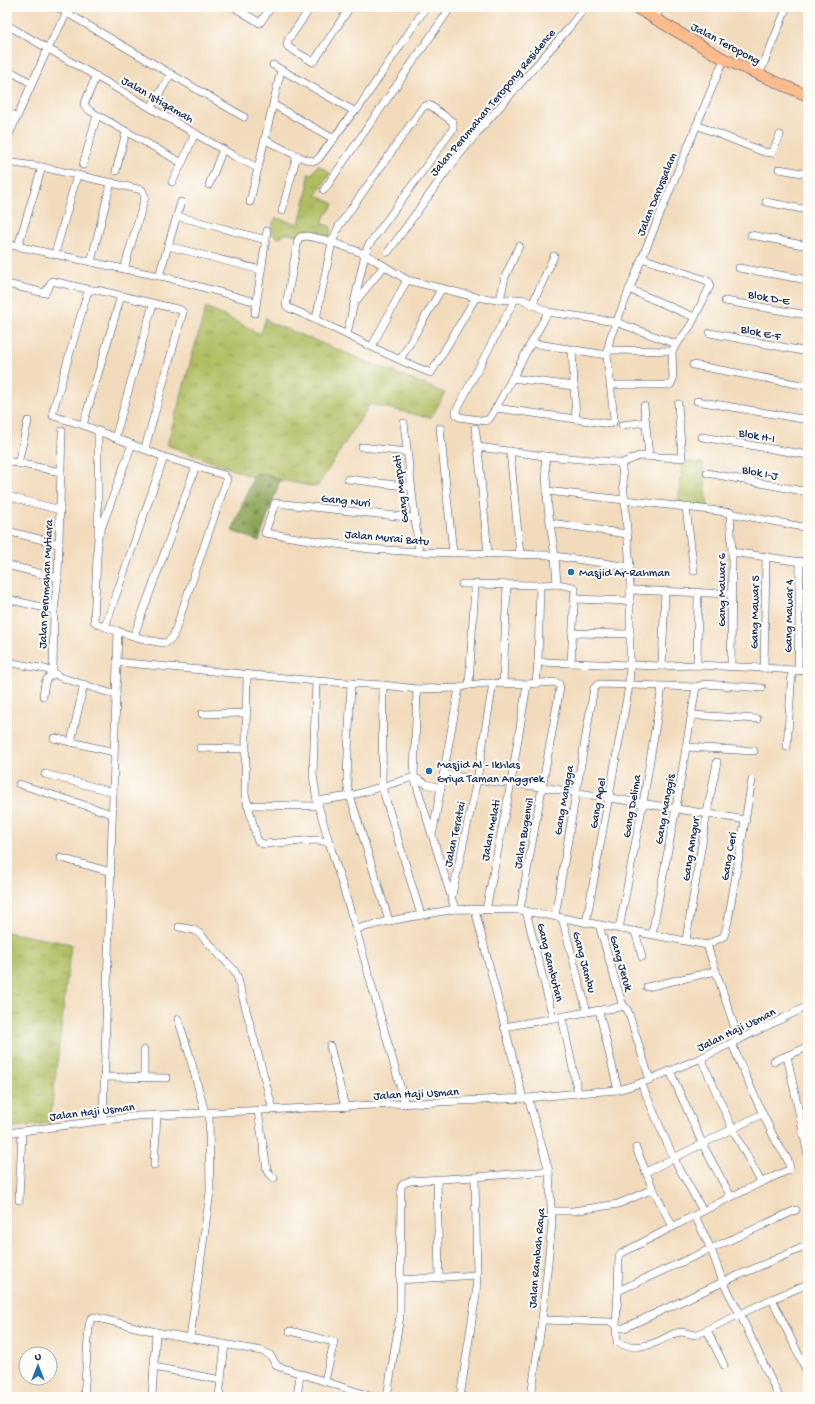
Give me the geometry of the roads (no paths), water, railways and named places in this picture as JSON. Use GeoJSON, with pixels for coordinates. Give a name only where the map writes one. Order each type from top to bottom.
{"type":"FeatureCollection","features":[{"type":"Feature","properties":{"kind":"main road","name":"Jalan Teropong"},"geometry":{"type":"LineString","coordinates":[[635,7],[724,59],[808,96]]}},
{"type":"Feature","properties":{"kind":"street"},"geometry":{"type":"LineString","coordinates":[[57,7],[68,10],[170,74],[244,117]]}},
{"type":"Feature","properties":{"kind":"street"},"geometry":{"type":"LineString","coordinates":[[234,7],[260,23],[271,7]]}},
{"type":"Feature","properties":{"kind":"street"},"geometry":{"type":"LineString","coordinates":[[310,7],[288,40],[287,45],[313,62],[350,7]]}},
{"type":"Feature","properties":{"kind":"street"},"geometry":{"type":"LineString","coordinates":[[265,140],[296,155],[316,161],[354,111],[357,110],[426,7]]}},
{"type":"Feature","properties":{"kind":"street"},"geometry":{"type":"LineString","coordinates":[[324,190],[451,7]]}},
{"type":"Feature","properties":{"kind":"street","name":"Jalan Perumahan Teropong Residence"},"geometry":{"type":"LineString","coordinates":[[388,252],[444,174],[568,29],[585,7]]}},
{"type":"Feature","properties":{"kind":"street"},"geometry":{"type":"LineString","coordinates":[[655,19],[661,7]]}},
{"type":"Feature","properties":{"kind":"street"},"geometry":{"type":"LineString","coordinates":[[759,75],[788,7]]}},
{"type":"Feature","properties":{"kind":"street"},"geometry":{"type":"LineString","coordinates":[[7,139],[31,82],[68,10]]}},
{"type":"Feature","properties":{"kind":"street","name":"Jalan Istiqamah"},"geometry":{"type":"LineString","coordinates":[[7,25],[258,168]]}},
{"type":"Feature","properties":{"kind":"street","name":"Jalan Darussalam"},"geometry":{"type":"LineString","coordinates":[[576,419],[610,424],[613,423],[614,419],[607,353],[610,338],[724,59]]}},
{"type":"Feature","properties":{"kind":"street"},"geometry":{"type":"LineString","coordinates":[[273,65],[354,111]]}},
{"type":"Feature","properties":{"kind":"street"},"geometry":{"type":"LineString","coordinates":[[7,69],[31,82]]}},
{"type":"Feature","properties":{"kind":"street"},"geometry":{"type":"LineString","coordinates":[[250,202],[281,70]]}},
{"type":"Feature","properties":{"kind":"street"},"geometry":{"type":"LineString","coordinates":[[151,107],[170,74]]}},
{"type":"Feature","properties":{"kind":"street"},"geometry":{"type":"LineString","coordinates":[[96,76],[84,105],[86,108],[182,163]]}},
{"type":"Feature","properties":{"kind":"street"},"geometry":{"type":"LineString","coordinates":[[274,105],[334,139]]}},
{"type":"Feature","properties":{"kind":"street"},"geometry":{"type":"LineString","coordinates":[[316,319],[332,242],[339,226],[424,107],[428,105],[431,106],[453,122],[453,129],[371,242],[365,254],[347,334]]}},
{"type":"Feature","properties":{"kind":"street"},"geometry":{"type":"LineString","coordinates":[[7,112],[17,117]]}},
{"type":"Feature","properties":{"kind":"street"},"geometry":{"type":"LineString","coordinates":[[83,165],[97,115]]}},
{"type":"Feature","properties":{"kind":"street"},"geometry":{"type":"LineString","coordinates":[[696,125],[764,152],[772,153],[780,135]]}},
{"type":"Feature","properties":{"kind":"street"},"geometry":{"type":"LineString","coordinates":[[116,171],[126,132]]}},
{"type":"Feature","properties":{"kind":"street"},"geometry":{"type":"LineString","coordinates":[[172,182],[195,133]]}},
{"type":"Feature","properties":{"kind":"street"},"geometry":{"type":"LineString","coordinates":[[209,185],[223,149]]}},
{"type":"Feature","properties":{"kind":"street"},"geometry":{"type":"LineString","coordinates":[[282,211],[296,155]]}},
{"type":"Feature","properties":{"kind":"street"},"geometry":{"type":"LineString","coordinates":[[7,162],[42,167],[142,190],[145,198],[124,270]]}},
{"type":"Feature","properties":{"kind":"street"},"geometry":{"type":"LineString","coordinates":[[18,246],[42,167]]}},
{"type":"Feature","properties":{"kind":"street"},"geometry":{"type":"LineString","coordinates":[[779,169],[808,174]]}},
{"type":"Feature","properties":{"kind":"street"},"geometry":{"type":"LineString","coordinates":[[55,254],[77,175]]}},
{"type":"Feature","properties":{"kind":"street"},"geometry":{"type":"LineString","coordinates":[[90,262],[111,182]]}},
{"type":"Feature","properties":{"kind":"street"},"geometry":{"type":"LineString","coordinates":[[159,276],[181,202]]}},
{"type":"Feature","properties":{"kind":"street"},"geometry":{"type":"LineString","coordinates":[[766,202],[808,210]]}},
{"type":"Feature","properties":{"kind":"street"},"geometry":{"type":"LineString","coordinates":[[177,216],[266,240]]}},
{"type":"Feature","properties":{"kind":"street"},"geometry":{"type":"LineString","coordinates":[[255,312],[267,231]]}},
{"type":"Feature","properties":{"kind":"street"},"geometry":{"type":"LineString","coordinates":[[751,235],[808,246]]}},
{"type":"Feature","properties":{"kind":"street"},"geometry":{"type":"LineString","coordinates":[[476,296],[432,372],[400,360],[316,319],[289,308],[286,305],[298,240],[300,237],[307,236],[321,238],[365,254],[407,280],[500,300],[522,299],[548,312],[616,322],[674,348]]}},
{"type":"Feature","properties":{"kind":"street"},"geometry":{"type":"LineString","coordinates":[[7,244],[124,270],[159,276],[256,302]]}},
{"type":"Feature","properties":{"kind":"street"},"geometry":{"type":"LineString","coordinates":[[168,246],[261,270]]}},
{"type":"Feature","properties":{"kind":"street"},"geometry":{"type":"LineString","coordinates":[[500,300],[505,278],[519,246]]}},
{"type":"Feature","properties":{"kind":"street"},"geometry":{"type":"LineString","coordinates":[[532,304],[554,256]]}},
{"type":"Feature","properties":{"kind":"street"},"geometry":{"type":"LineString","coordinates":[[610,385],[672,384],[674,348],[688,330],[710,286],[710,283],[642,258]]}},
{"type":"Feature","properties":{"kind":"street"},"geometry":{"type":"LineString","coordinates":[[354,303],[384,266]]}},
{"type":"Feature","properties":{"kind":"street"},"geometry":{"type":"LineString","coordinates":[[739,268],[808,280]]}},
{"type":"Feature","properties":{"kind":"street"},"geometry":{"type":"LineString","coordinates":[[372,346],[407,280]]}},
{"type":"Feature","properties":{"kind":"street"},"geometry":{"type":"LineString","coordinates":[[7,284],[45,293],[52,281],[181,310],[183,314],[144,448]]}},
{"type":"Feature","properties":{"kind":"street"},"geometry":{"type":"LineString","coordinates":[[400,360],[442,288]]}},
{"type":"Feature","properties":{"kind":"street"},"geometry":{"type":"LineString","coordinates":[[630,289],[694,317]]}},
{"type":"Feature","properties":{"kind":"street"},"geometry":{"type":"LineString","coordinates":[[91,290],[86,294],[53,411],[53,416],[83,425],[164,457],[224,475],[227,479],[172,637],[166,643],[118,631],[96,623],[94,619],[98,537],[98,431]]}},
{"type":"Feature","properties":{"kind":"street"},"geometry":{"type":"LineString","coordinates":[[83,425],[121,296]]}},
{"type":"Feature","properties":{"kind":"street"},"geometry":{"type":"LineString","coordinates":[[515,299],[456,414],[458,417],[486,421],[489,419],[548,312]]}},
{"type":"Feature","properties":{"kind":"street","name":"Blok D-E"},"geometry":{"type":"LineString","coordinates":[[725,301],[808,315]]}},
{"type":"Feature","properties":{"kind":"street"},"geometry":{"type":"LineString","coordinates":[[115,438],[153,304]]}},
{"type":"Feature","properties":{"kind":"street","name":"Blok E-F"},"geometry":{"type":"LineString","coordinates":[[710,333],[808,352]]}},
{"type":"Feature","properties":{"kind":"street"},"geometry":{"type":"LineString","coordinates":[[531,343],[572,350],[607,353],[674,348]]}},
{"type":"Feature","properties":{"kind":"street"},"geometry":{"type":"LineString","coordinates":[[496,408],[576,419],[572,350]]}},
{"type":"Feature","properties":{"kind":"street"},"geometry":{"type":"LineString","coordinates":[[693,365],[808,386]]}},
{"type":"Feature","properties":{"kind":"street"},"geometry":{"type":"LineString","coordinates":[[512,378],[574,386]]}},
{"type":"Feature","properties":{"kind":"street"},"geometry":{"type":"LineString","coordinates":[[698,401],[808,420]]}},
{"type":"Feature","properties":{"kind":"street"},"geometry":{"type":"LineString","coordinates":[[478,447],[545,456],[616,462],[620,464],[639,456],[682,458],[678,404]]}},
{"type":"Feature","properties":{"kind":"street"},"geometry":{"type":"LineString","coordinates":[[644,406],[649,456]]}},
{"type":"Feature","properties":{"kind":"street"},"geometry":{"type":"LineString","coordinates":[[18,463],[28,421]]}},
{"type":"Feature","properties":{"kind":"street"},"geometry":{"type":"LineString","coordinates":[[622,425],[646,422]]}},
{"type":"Feature","properties":{"kind":"street","name":"Gang Merpati"},"geometry":{"type":"LineString","coordinates":[[404,423],[418,552]]}},
{"type":"Feature","properties":{"kind":"street"},"geometry":{"type":"LineString","coordinates":[[440,428],[453,553]]}},
{"type":"Feature","properties":{"kind":"street"},"geometry":{"type":"LineString","coordinates":[[474,428],[478,447],[488,554]]}},
{"type":"Feature","properties":{"kind":"street","name":"Jalan Perumahan Mutiara"},"geometry":{"type":"LineString","coordinates":[[54,673],[54,610],[58,578],[62,430]]}},
{"type":"Feature","properties":{"kind":"street","name":"Blok H-I"},"geometry":{"type":"LineString","coordinates":[[702,437],[808,455]]}},
{"type":"Feature","properties":{"kind":"street"},"geometry":{"type":"LineString","coordinates":[[98,537],[132,444]]}},
{"type":"Feature","properties":{"kind":"street"},"geometry":{"type":"LineString","coordinates":[[362,447],[407,452]]}},
{"type":"Feature","properties":{"kind":"street"},"geometry":{"type":"LineString","coordinates":[[510,451],[520,554]]}},
{"type":"Feature","properties":{"kind":"street"},"geometry":{"type":"LineString","coordinates":[[545,456],[548,508],[551,523],[557,584]]}},
{"type":"Feature","properties":{"kind":"street"},"geometry":{"type":"LineString","coordinates":[[106,627],[164,457]]}},
{"type":"Feature","properties":{"kind":"street"},"geometry":{"type":"LineString","coordinates":[[7,461],[61,472]]}},
{"type":"Feature","properties":{"kind":"street","name":"Gang Apel"},"geometry":{"type":"LineString","coordinates":[[586,923],[629,686],[630,567],[622,468],[620,464]]}},
{"type":"Feature","properties":{"kind":"street"},"geometry":{"type":"LineString","coordinates":[[134,636],[196,466]]}},
{"type":"Feature","properties":{"kind":"street","name":"Blok I-J"},"geometry":{"type":"LineString","coordinates":[[707,473],[808,492]]}},
{"type":"Feature","properties":{"kind":"street"},"geometry":{"type":"LineString","coordinates":[[348,479],[412,487]]}},
{"type":"Feature","properties":{"kind":"street"},"geometry":{"type":"LineString","coordinates":[[547,491],[730,512],[808,528]]}},
{"type":"Feature","properties":{"kind":"street"},"geometry":{"type":"LineString","coordinates":[[7,496],[60,510]]}},
{"type":"Feature","properties":{"kind":"street","name":"Jalan Murai Batu"},"geometry":{"type":"LineString","coordinates":[[275,503],[265,533],[369,549],[418,552],[548,555],[630,567]]}},
{"type":"Feature","properties":{"kind":"street","name":"Gang Nuri"},"geometry":{"type":"LineString","coordinates":[[275,503],[415,518]]}},
{"type":"Feature","properties":{"kind":"street"},"geometry":{"type":"LineString","coordinates":[[686,508],[694,571]]}},
{"type":"Feature","properties":{"kind":"street","name":"Gang Mawar 6"},"geometry":{"type":"LineString","coordinates":[[730,512],[732,552],[731,667]]}},
{"type":"Feature","properties":{"kind":"street"},"geometry":{"type":"LineString","coordinates":[[551,523],[627,534]]}},
{"type":"Feature","properties":{"kind":"street"},"geometry":{"type":"LineString","coordinates":[[7,531],[59,544]]}},
{"type":"Feature","properties":{"kind":"street"},"geometry":{"type":"LineString","coordinates":[[732,552],[808,563]]}},
{"type":"Feature","properties":{"kind":"street","name":"Gang Mawar 5"},"geometry":{"type":"LineString","coordinates":[[764,668],[766,556]]}},
{"type":"Feature","properties":{"kind":"street","name":"Gang Mawar 4"},"geometry":{"type":"LineString","coordinates":[[787,747],[795,671],[800,561]]}},
{"type":"Feature","properties":{"kind":"street"},"geometry":{"type":"LineString","coordinates":[[7,565],[58,578]]}},
{"type":"Feature","properties":{"kind":"street"},"geometry":{"type":"LineString","coordinates":[[462,584],[557,584],[573,586],[575,588],[571,663]]}},
{"type":"Feature","properties":{"kind":"street"},"geometry":{"type":"LineString","coordinates":[[469,685],[474,585]]}},
{"type":"Feature","properties":{"kind":"street"},"geometry":{"type":"LineString","coordinates":[[503,682],[507,585]]}},
{"type":"Feature","properties":{"kind":"street"},"geometry":{"type":"LineString","coordinates":[[117,662],[416,689],[459,688],[469,685],[503,682],[527,684],[536,683],[540,585]]}},
{"type":"Feature","properties":{"kind":"street"},"geometry":{"type":"LineString","coordinates":[[630,590],[732,594]]}},
{"type":"Feature","properties":{"kind":"street"},"geometry":{"type":"LineString","coordinates":[[662,666],[665,591]]}},
{"type":"Feature","properties":{"kind":"street"},"geometry":{"type":"LineString","coordinates":[[697,665],[698,592]]}},
{"type":"Feature","properties":{"kind":"street"},"geometry":{"type":"LineString","coordinates":[[7,599],[54,610]]}},
{"type":"Feature","properties":{"kind":"street"},"geometry":{"type":"LineString","coordinates":[[574,600],[630,601]]}},
{"type":"Feature","properties":{"kind":"street"},"geometry":{"type":"LineString","coordinates":[[102,1120],[118,631]]}},
{"type":"Feature","properties":{"kind":"street"},"geometry":{"type":"LineString","coordinates":[[573,633],[630,634]]}},
{"type":"Feature","properties":{"kind":"street"},"geometry":{"type":"LineString","coordinates":[[7,662],[45,669],[60,677],[116,695]]}},
{"type":"Feature","properties":{"kind":"street"},"geometry":{"type":"LineString","coordinates":[[538,662],[662,666],[697,665],[808,671]]}},
{"type":"Feature","properties":{"kind":"street"},"geometry":{"type":"LineString","coordinates":[[43,696],[46,679],[54,673]]}},
{"type":"Feature","properties":{"kind":"street"},"geometry":{"type":"LineString","coordinates":[[248,675],[245,794],[257,839],[263,844],[316,840],[329,842]]}},
{"type":"Feature","properties":{"kind":"street"},"geometry":{"type":"LineString","coordinates":[[316,681],[313,775],[317,804],[356,930],[405,1104]]}},
{"type":"Feature","properties":{"kind":"street","name":"Jalan Bugenvil"},"geometry":{"type":"LineString","coordinates":[[523,910],[542,787],[560,688],[559,684],[554,682],[536,683]]}},
{"type":"Feature","properties":{"kind":"street"},"geometry":{"type":"LineString","coordinates":[[351,683],[347,777],[348,789],[388,921]]}},
{"type":"Feature","properties":{"kind":"street","name":"Jalan Teratai"},"geometry":{"type":"LineString","coordinates":[[452,896],[477,780],[493,683]]}},
{"type":"Feature","properties":{"kind":"street"},"geometry":{"type":"LineString","coordinates":[[71,742],[84,684]]}},
{"type":"Feature","properties":{"kind":"street","name":"Jalan Melati"},"geometry":{"type":"LineString","coordinates":[[486,910],[511,783],[527,684]]}},
{"type":"Feature","properties":{"kind":"street","name":"Gang Mangga"},"geometry":{"type":"LineString","coordinates":[[554,916],[594,688],[599,684],[629,686]]}},
{"type":"Feature","properties":{"kind":"street"},"geometry":{"type":"LineString","coordinates":[[629,686],[696,687],[704,684],[762,688]]}},
{"type":"Feature","properties":{"kind":"street"},"geometry":{"type":"LineString","coordinates":[[383,685],[382,787],[421,915]]}},
{"type":"Feature","properties":{"kind":"street","name":"Gang Delima"},"geometry":{"type":"LineString","coordinates":[[619,929],[643,803],[662,687]]}},
{"type":"Feature","properties":{"kind":"street","name":"Gang Manggis"},"geometry":{"type":"LineString","coordinates":[[652,934],[676,808],[696,687]]}},
{"type":"Feature","properties":{"kind":"street"},"geometry":{"type":"LineString","coordinates":[[432,834],[459,688]]}},
{"type":"Feature","properties":{"kind":"street"},"geometry":{"type":"LineString","coordinates":[[416,689],[414,777],[455,909]]}},
{"type":"Feature","properties":{"kind":"street"},"geometry":{"type":"LineString","coordinates":[[202,714],[246,713]]}},
{"type":"Feature","properties":{"kind":"street"},"geometry":{"type":"LineString","coordinates":[[692,715],[757,719]]}},
{"type":"Feature","properties":{"kind":"street"},"geometry":{"type":"LineString","coordinates":[[54,738],[114,752]]}},
{"type":"Feature","properties":{"kind":"street"},"geometry":{"type":"LineString","coordinates":[[686,747],[754,751]]}},
{"type":"Feature","properties":{"kind":"street"},"geometry":{"type":"LineString","coordinates":[[200,748],[246,749]]}},
{"type":"Feature","properties":{"kind":"street","name":"Gang Anngur"},"geometry":{"type":"LineString","coordinates":[[686,940],[717,762]]}},
{"type":"Feature","properties":{"kind":"street"},"geometry":{"type":"LineString","coordinates":[[45,774],[113,792]]}},
{"type":"Feature","properties":{"kind":"street"},"geometry":{"type":"LineString","coordinates":[[444,774],[477,780],[511,783],[609,797],[746,820]]}},
{"type":"Feature","properties":{"kind":"street"},"geometry":{"type":"LineString","coordinates":[[247,805],[317,804],[414,777],[426,784],[441,788]]}},
{"type":"Feature","properties":{"kind":"street","name":"Gang Ceri"},"geometry":{"type":"LineString","coordinates":[[707,945],[724,936],[728,921],[752,780]]}},
{"type":"Feature","properties":{"kind":"street"},"geometry":{"type":"LineString","coordinates":[[19,784],[112,814]]}},
{"type":"Feature","properties":{"kind":"street"},"geometry":{"type":"LineString","coordinates":[[61,858],[111,872]]}},
{"type":"Feature","properties":{"kind":"street"},"geometry":{"type":"LineString","coordinates":[[356,930],[388,921],[455,909],[523,910],[707,945],[740,1040]]}},
{"type":"Feature","properties":{"kind":"street","name":"Jalan Rambah Raya"},"geometry":{"type":"LineString","coordinates":[[475,910],[504,1027],[549,1171],[552,1224],[542,1320],[531,1397]]}},
{"type":"Feature","properties":{"kind":"street","name":"Gang Rambutan"},"geometry":{"type":"LineString","coordinates":[[523,910],[553,1018]]}},
{"type":"Feature","properties":{"kind":"street","name":"Gang Jambu"},"geometry":{"type":"LineString","coordinates":[[562,918],[587,1012]]}},
{"type":"Feature","properties":{"kind":"street","name":"Gang Jeruk"},"geometry":{"type":"LineString","coordinates":[[599,925],[622,1005],[626,1007],[630,1017],[650,1080]]}},
{"type":"Feature","properties":{"kind":"street"},"geometry":{"type":"LineString","coordinates":[[179,927],[194,930],[200,934],[234,970],[244,1001],[273,1110]]}},
{"type":"Feature","properties":{"kind":"street"},"geometry":{"type":"LineString","coordinates":[[635,931],[642,957]]}},
{"type":"Feature","properties":{"kind":"street"},"geometry":{"type":"LineString","coordinates":[[647,987],[716,971]]}},
{"type":"Feature","properties":{"kind":"street"},"geometry":{"type":"LineString","coordinates":[[504,1027],[622,1005]]}},
{"type":"Feature","properties":{"kind":"street","name":"Jalan Haji Usman"},"geometry":{"type":"LineString","coordinates":[[7,1133],[102,1120],[157,1115],[525,1098],[578,1092],[618,1090],[650,1080],[701,1058],[808,1006]]}},
{"type":"Feature","properties":{"kind":"street"},"geometry":{"type":"LineString","coordinates":[[600,1015],[618,1090]]}},
{"type":"Feature","properties":{"kind":"street"},"geometry":{"type":"LineString","coordinates":[[178,1019],[207,1113],[210,1192],[190,1338]]}},
{"type":"Feature","properties":{"kind":"street"},"geometry":{"type":"LineString","coordinates":[[564,1022],[578,1092]]}},
{"type":"Feature","properties":{"kind":"street"},"geometry":{"type":"LineString","coordinates":[[732,1044],[762,1114],[787,1159],[790,1169],[761,1182],[622,1253],[619,1256],[616,1326],[617,1342],[621,1345],[629,1346],[652,1344],[682,1332],[690,1335],[696,1335],[772,1299],[808,1284]]}},
{"type":"Feature","properties":{"kind":"street"},"geometry":{"type":"LineString","coordinates":[[330,1046],[345,1107]]}},
{"type":"Feature","properties":{"kind":"street"},"geometry":{"type":"LineString","coordinates":[[774,1061],[808,1047]]}},
{"type":"Feature","properties":{"kind":"street"},"geometry":{"type":"LineString","coordinates":[[144,1050],[144,1078]]}},
{"type":"Feature","properties":{"kind":"street"},"geometry":{"type":"LineString","coordinates":[[787,1056],[808,1155]]}},
{"type":"Feature","properties":{"kind":"street"},"geometry":{"type":"LineString","coordinates":[[701,1058],[733,1130],[761,1182]]}},
{"type":"Feature","properties":{"kind":"street"},"geometry":{"type":"LineString","coordinates":[[670,1071],[703,1145],[731,1197]]}},
{"type":"Feature","properties":{"kind":"street"},"geometry":{"type":"LineString","coordinates":[[104,1077],[167,1078]]}},
{"type":"Feature","properties":{"kind":"street"},"geometry":{"type":"LineString","coordinates":[[640,1083],[674,1159],[703,1211]]}},
{"type":"Feature","properties":{"kind":"street"},"geometry":{"type":"LineString","coordinates":[[258,1111],[267,1170],[274,1178]]}},
{"type":"Feature","properties":{"kind":"street"},"geometry":{"type":"LineString","coordinates":[[646,1172],[733,1130],[762,1114]]}},
{"type":"Feature","properties":{"kind":"street"},"geometry":{"type":"LineString","coordinates":[[154,1165],[157,1115]]}},
{"type":"Feature","properties":{"kind":"street"},"geometry":{"type":"LineString","coordinates":[[19,1200],[22,1131]]}},
{"type":"Feature","properties":{"kind":"street"},"geometry":{"type":"LineString","coordinates":[[636,1148],[653,1189],[673,1227]]}},
{"type":"Feature","properties":{"kind":"street"},"geometry":{"type":"LineString","coordinates":[[387,1397],[400,1316],[401,1187],[404,1183],[410,1181],[549,1171]]}},
{"type":"Feature","properties":{"kind":"street"},"geometry":{"type":"LineString","coordinates":[[460,1397],[473,1318],[477,1275],[475,1177]]}},
{"type":"Feature","properties":{"kind":"street"},"geometry":{"type":"LineString","coordinates":[[437,1179],[439,1278]]}},
{"type":"Feature","properties":{"kind":"street"},"geometry":{"type":"LineString","coordinates":[[552,1211],[573,1211],[618,1204],[653,1189]]}},
{"type":"Feature","properties":{"kind":"street"},"geometry":{"type":"LineString","coordinates":[[618,1291],[796,1210]]}},
{"type":"Feature","properties":{"kind":"street"},"geometry":{"type":"LineString","coordinates":[[695,1216],[711,1248],[723,1282],[740,1314],[779,1397]]}},
{"type":"Feature","properties":{"kind":"street"},"geometry":{"type":"LineString","coordinates":[[542,1320],[611,1322],[619,1328],[624,1328],[723,1282],[804,1247]]}},
{"type":"Feature","properties":{"kind":"street"},"geometry":{"type":"LineString","coordinates":[[400,1280],[477,1275]]}},
{"type":"Feature","properties":{"kind":"street"},"geometry":{"type":"LineString","coordinates":[[772,1299],[808,1374]]}},
{"type":"Feature","properties":{"kind":"street"},"geometry":{"type":"LineString","coordinates":[[84,1397],[89,1325],[91,1318],[101,1318],[156,1332],[266,1353],[270,1355],[277,1366],[373,1397]]}},
{"type":"Feature","properties":{"kind":"street"},"geometry":{"type":"LineString","coordinates":[[707,1330],[724,1365]]}},
{"type":"Feature","properties":{"kind":"street"},"geometry":{"type":"LineString","coordinates":[[290,1331],[334,1342],[325,1381]]}},
{"type":"Feature","properties":{"kind":"street"},"geometry":{"type":"LineString","coordinates":[[152,1397],[156,1332]]}},
{"type":"Feature","properties":{"kind":"street"},"geometry":{"type":"LineString","coordinates":[[219,1397],[225,1344]]}},
{"type":"Feature","properties":{"kind":"street"},"geometry":{"type":"LineString","coordinates":[[154,1367],[221,1380]]}},
{"type":"Feature","properties":{"kind":"street"},"geometry":{"type":"LineString","coordinates":[[297,1397],[300,1374]]}},
{"type":"Feature","properties":{"kind":"place","name":"Masjid Ar-Rahman"},"geometry":{"type":"Point","coordinates":[571,572]}},
{"type":"Feature","properties":{"kind":"place","name":"Masjid Al - Ikhlas Griya Taman Anggrek"},"geometry":{"type":"Point","coordinates":[429,771]}}]}
